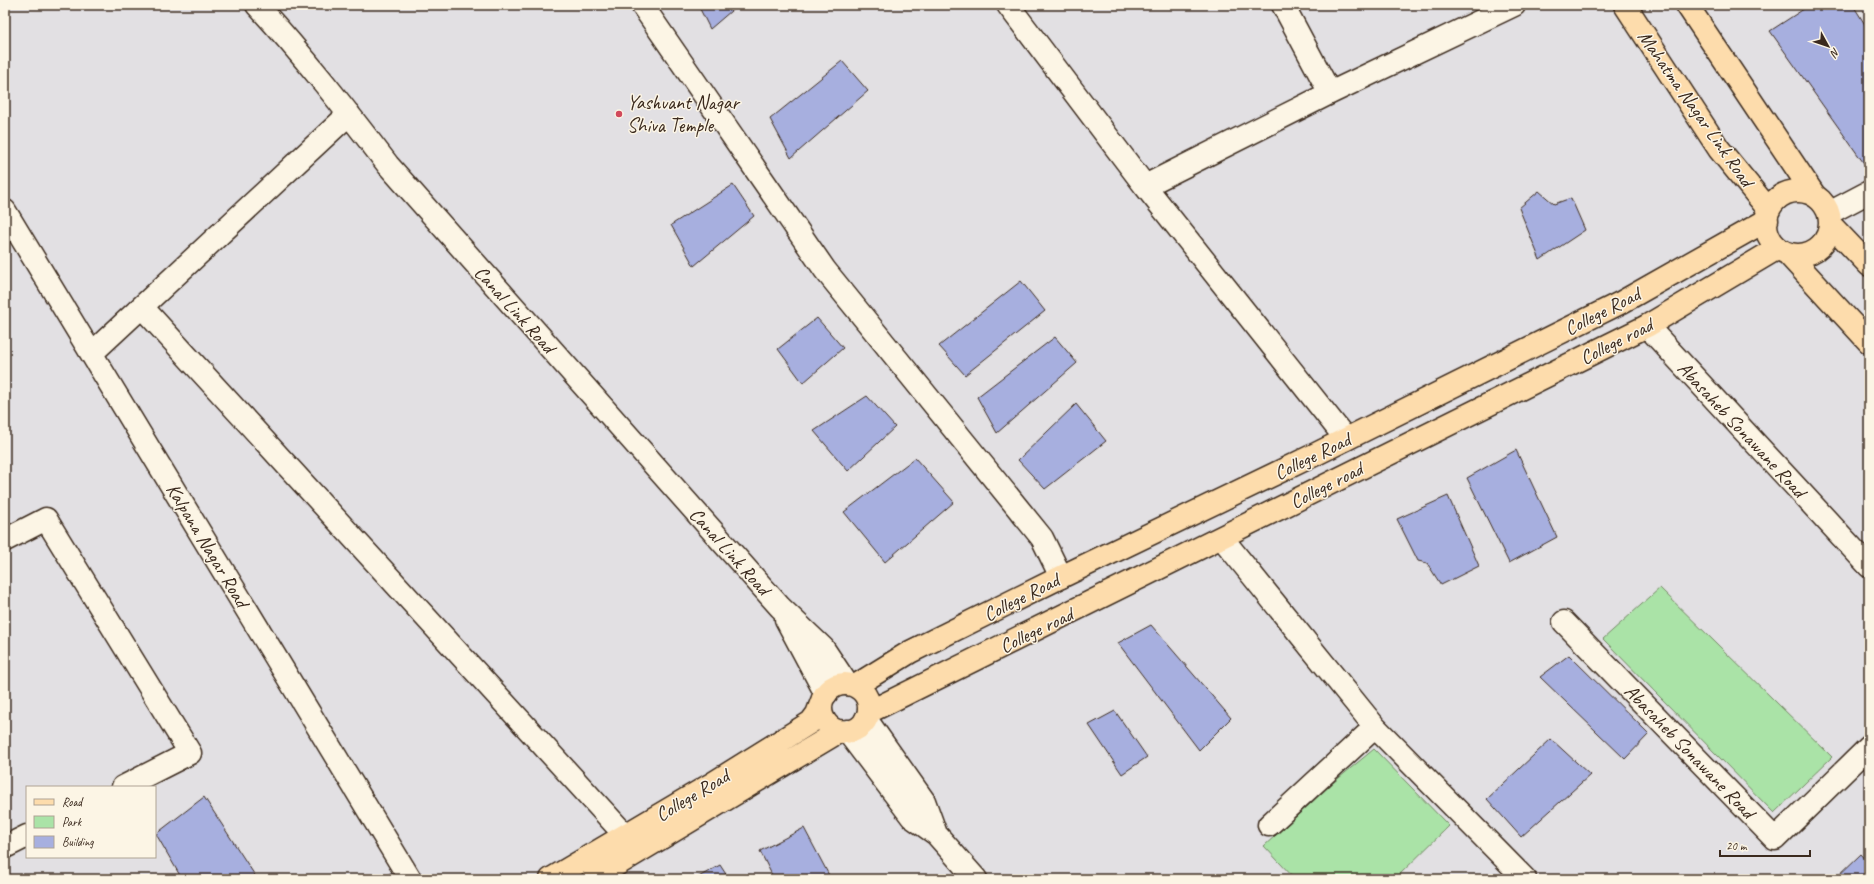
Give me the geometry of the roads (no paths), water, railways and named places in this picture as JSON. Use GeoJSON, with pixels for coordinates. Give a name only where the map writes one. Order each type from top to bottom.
{"type":"FeatureCollection","features":[{"type":"Feature","properties":{"kind":"main road","name":"Mahatma Nagar Link Road"},"geometry":{"type":"LineString","coordinates":[[1624,5],[1719,149],[1768,215]]}},
{"type":"Feature","properties":{"kind":"main road"},"geometry":{"type":"LineString","coordinates":[[1687,5],[1815,196]]}},
{"type":"Feature","properties":{"kind":"main road"},"geometry":{"type":"LineString","coordinates":[[1869,265],[1829,218],[1824,203],[1815,196],[1805,192],[1795,192],[1784,195],[1776,201],[1768,215],[1767,232],[1772,240],[1869,342]]}},
{"type":"Feature","properties":{"kind":"main road","name":"College Road"},"geometry":{"type":"LineString","coordinates":[[851,685],[910,652],[1622,302],[1768,215]]}},
{"type":"Feature","properties":{"kind":"main road"},"geometry":{"type":"LineString","coordinates":[[1783,251],[1797,255],[1807,254],[1816,250],[1824,242],[1828,233],[1829,218]]}},
{"type":"Feature","properties":{"kind":"main road","name":"College road"},"geometry":{"type":"LineString","coordinates":[[867,716],[1647,326],[1783,251]]}},
{"type":"Feature","properties":{"kind":"main road"},"geometry":{"type":"LineString","coordinates":[[839,685],[851,685],[862,690],[866,696],[869,704],[867,716],[861,726],[844,731],[832,728],[823,716],[821,709],[824,698],[831,688],[839,685]]}},
{"type":"Feature","properties":{"kind":"main road","name":"College Road"},"geometry":{"type":"LineString","coordinates":[[551,879],[811,722],[817,714],[824,698]]}},
{"type":"Feature","properties":{"kind":"main road","name":"College road"},"geometry":{"type":"LineString","coordinates":[[593,879],[844,731]]}},
{"type":"Feature","properties":{"kind":"street","name":"Canal Link Road"},"geometry":{"type":"LineString","coordinates":[[257,5],[286,36],[350,114],[394,171],[780,607],[823,648],[851,685]]}},
{"type":"Feature","properties":{"kind":"street"},"geometry":{"type":"LineString","coordinates":[[642,5],[825,270],[1042,538],[1061,577]]}},
{"type":"Feature","properties":{"kind":"street"},"geometry":{"type":"LineString","coordinates":[[1008,5],[1145,186],[1346,439]]}},
{"type":"Feature","properties":{"kind":"street"},"geometry":{"type":"LineString","coordinates":[[1283,5],[1330,93]]}},
{"type":"Feature","properties":{"kind":"street"},"geometry":{"type":"LineString","coordinates":[[1145,186],[1330,93],[1514,5]]}},
{"type":"Feature","properties":{"kind":"street"},"geometry":{"type":"LineString","coordinates":[[92,353],[350,114]]}},
{"type":"Feature","properties":{"kind":"street"},"geometry":{"type":"LineString","coordinates":[[1829,218],[1869,192]]}},
{"type":"Feature","properties":{"kind":"street","name":"Kalpana Nagar Road"},"geometry":{"type":"LineString","coordinates":[[5,211],[410,879]]}},
{"type":"Feature","properties":{"kind":"street"},"geometry":{"type":"LineString","coordinates":[[142,307],[625,835]]}},
{"type":"Feature","properties":{"kind":"street","name":"Abasaheb Sonawane Road"},"geometry":{"type":"LineString","coordinates":[[1647,326],[1869,566]]}},
{"type":"Feature","properties":{"kind":"street"},"geometry":{"type":"LineString","coordinates":[[5,540],[46,519],[190,753],[125,786]]}},
{"type":"Feature","properties":{"kind":"street"},"geometry":{"type":"LineString","coordinates":[[1222,538],[1375,727],[1525,879]]}},
{"type":"Feature","properties":{"kind":"street","name":"Canal Link Road"},"geometry":{"type":"LineString","coordinates":[[780,607],[824,698]]}},
{"type":"Feature","properties":{"kind":"street","name":"Abasaheb Sonawane Road"},"geometry":{"type":"LineString","coordinates":[[1564,622],[1775,839],[1869,747]]}},
{"type":"Feature","properties":{"kind":"street"},"geometry":{"type":"LineString","coordinates":[[867,716],[924,801],[936,834]]}},
{"type":"Feature","properties":{"kind":"street"},"geometry":{"type":"LineString","coordinates":[[1270,825],[1375,727]]}},
{"type":"Feature","properties":{"kind":"street"},"geometry":{"type":"LineString","coordinates":[[844,731],[912,817],[936,834],[976,879]]}},
{"type":"Feature","properties":{"kind":"street"},"geometry":{"type":"LineString","coordinates":[[5,847],[26,836]]}},
{"type":"Feature","properties":{"kind":"place","name":"Yashvant Nagar Shiva Temple"},"geometry":{"type":"Point","coordinates":[619,114]}}]}
